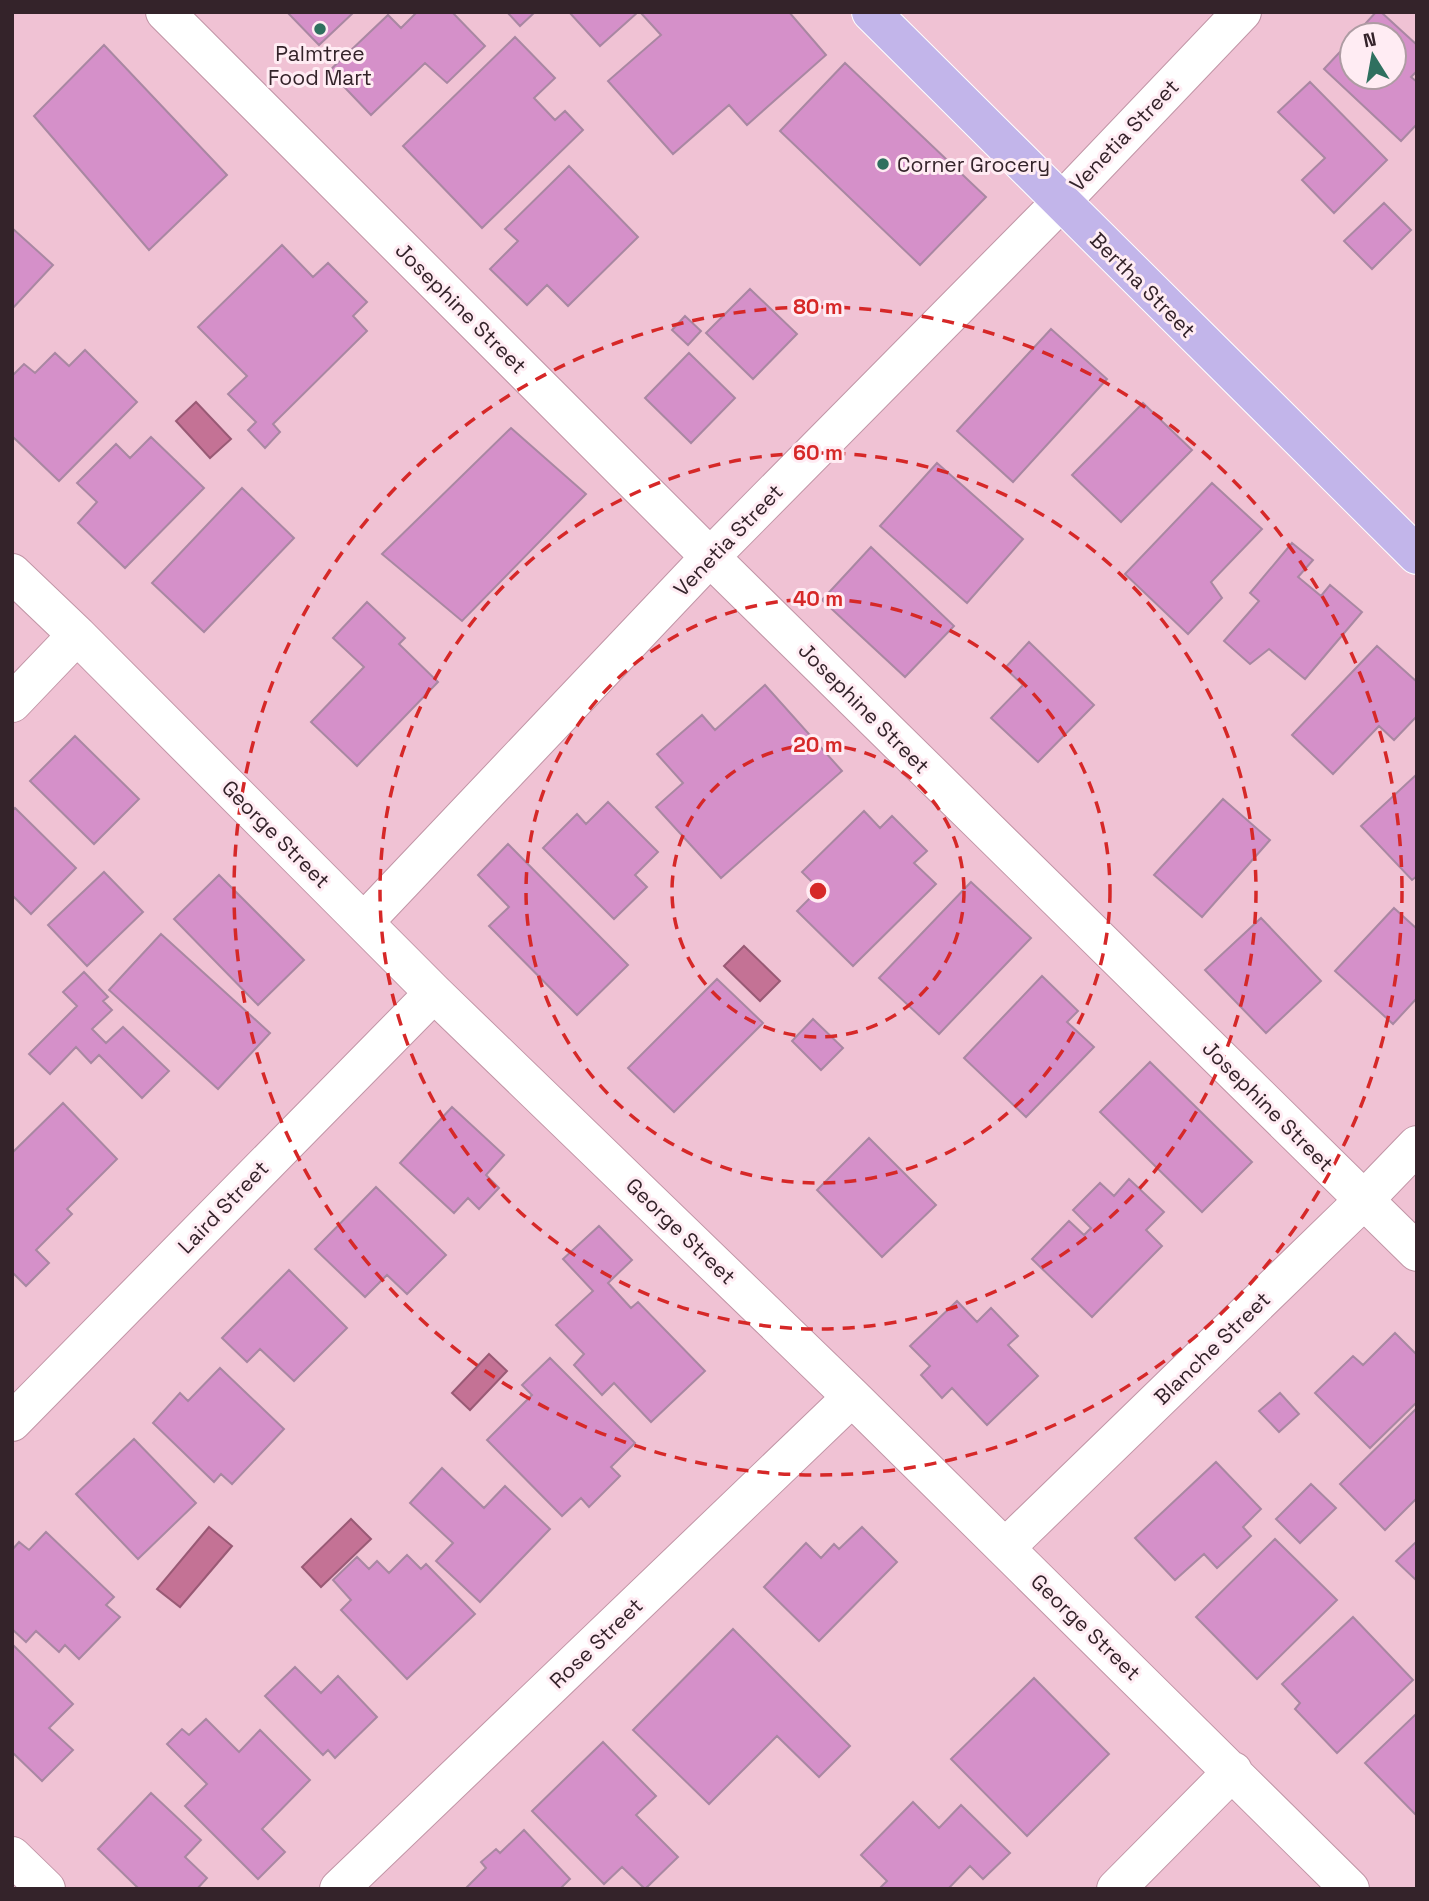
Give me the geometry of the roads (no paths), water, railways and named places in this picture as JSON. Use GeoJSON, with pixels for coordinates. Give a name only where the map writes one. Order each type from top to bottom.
{"type":"FeatureCollection","features":[{"type":"Feature","properties":{"kind":"main road","name":"Bertha Street"},"geometry":{"type":"LineString","coordinates":[[871,12],[1060,203],[1417,555]]}},
{"type":"Feature","properties":{"kind":"street","name":"Josephine Street"},"geometry":{"type":"LineString","coordinates":[[165,12],[710,557],[1417,1252]]}},
{"type":"Feature","properties":{"kind":"street","name":"Venetia Street"},"geometry":{"type":"LineString","coordinates":[[364,922],[710,557],[1060,203],[1242,12]]}},
{"type":"Feature","properties":{"kind":"street","name":"George Street"},"geometry":{"type":"LineString","coordinates":[[12,573],[434,993],[852,1397],[1350,1889]]}},
{"type":"Feature","properties":{"kind":"street"},"geometry":{"type":"LineString","coordinates":[[12,703],[77,635]]}},
{"type":"Feature","properties":{"kind":"street","name":"Laird Street"},"geometry":{"type":"LineString","coordinates":[[12,1422],[434,993]]}},
{"type":"Feature","properties":{"kind":"street","name":"Blanche Street"},"geometry":{"type":"LineString","coordinates":[[1005,1548],[1364,1200],[1417,1145]]}},
{"type":"Feature","properties":{"kind":"street","name":"Rose Street"},"geometry":{"type":"LineString","coordinates":[[339,1889],[852,1397]]}},
{"type":"Feature","properties":{"kind":"street"},"geometry":{"type":"LineString","coordinates":[[1116,1889],[1233,1771]]}},
{"type":"Feature","properties":{"kind":"street"},"geometry":{"type":"LineString","coordinates":[[12,1856],[46,1889]]}},
{"type":"Feature","properties":{"kind":"place","name":"Palmtree Food Mart"},"geometry":{"type":"Point","coordinates":[320,29]}},
{"type":"Feature","properties":{"kind":"place","name":"Corner Grocery"},"geometry":{"type":"Point","coordinates":[883,164]}}]}
